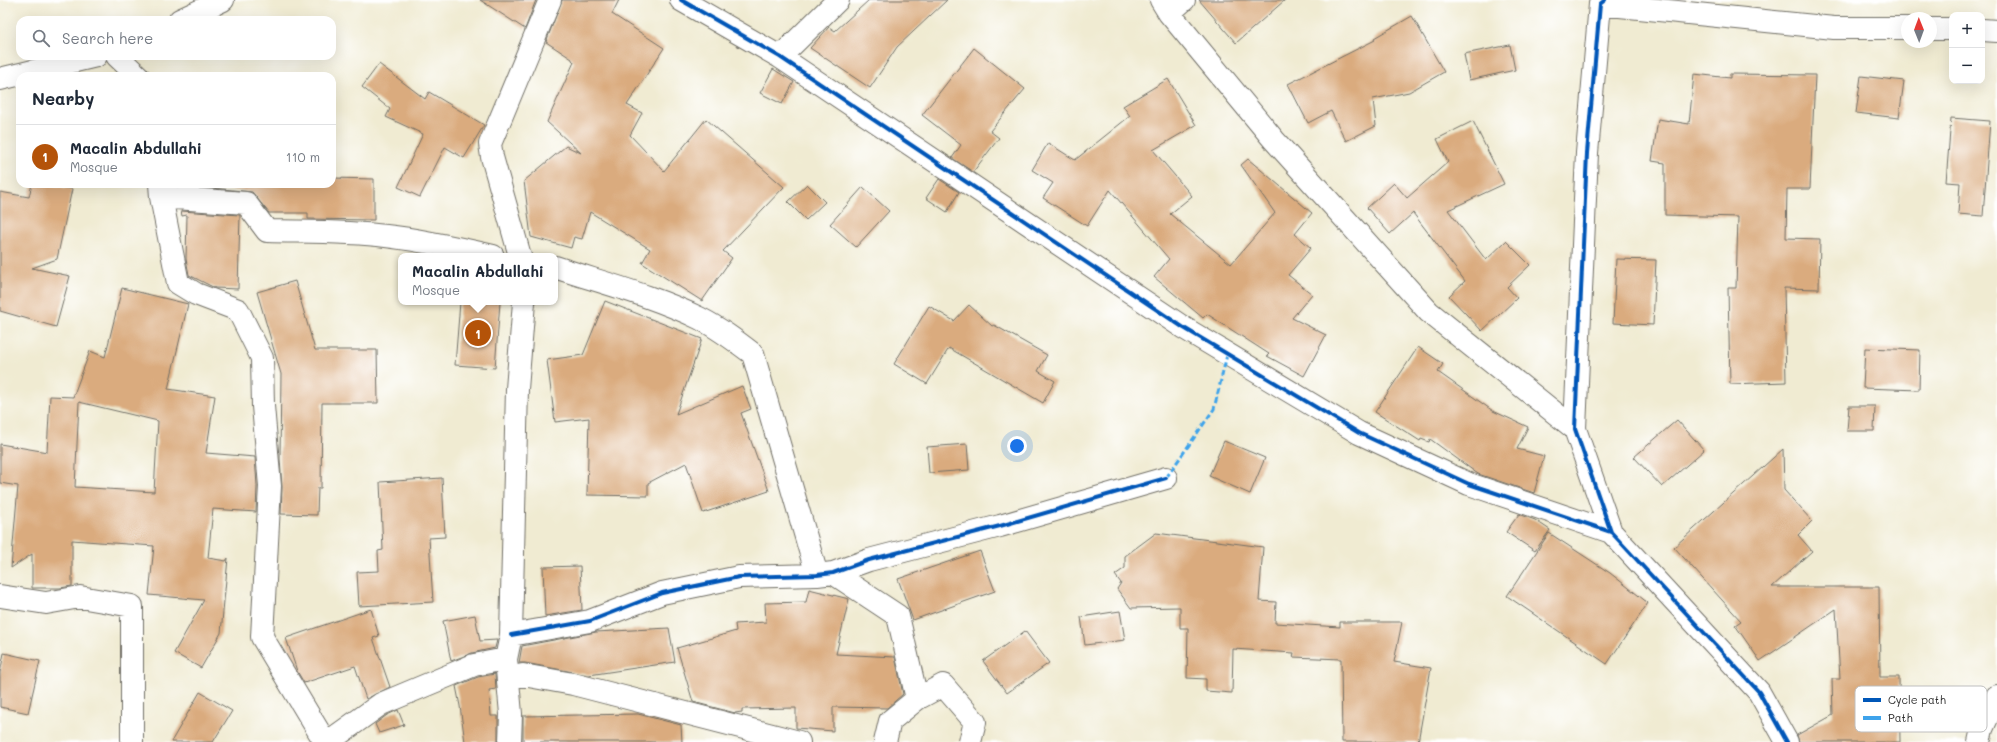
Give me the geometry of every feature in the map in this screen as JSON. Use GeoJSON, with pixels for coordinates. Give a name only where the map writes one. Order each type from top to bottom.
{"type":"FeatureCollection","features":[{"type":"Feature","properties":{"kind":"street"},"geometry":{"type":"LineString","coordinates":[[189,16],[223,0]]}},
{"type":"Feature","properties":{"kind":"street"},"geometry":{"type":"LineString","coordinates":[[519,253],[492,157],[490,144],[550,0]]}},
{"type":"Feature","properties":{"kind":"street"},"geometry":{"type":"LineString","coordinates":[[680,0],[780,57],[1184,328],[1359,433],[1470,484],[1611,532]]}},
{"type":"Feature","properties":{"kind":"street"},"geometry":{"type":"LineString","coordinates":[[780,57],[838,0]]}},
{"type":"Feature","properties":{"kind":"street"},"geometry":{"type":"LineString","coordinates":[[1787,742],[1759,692],[1611,532],[1575,429],[1587,153],[1602,2],[1834,28],[1901,28]]}},
{"type":"Feature","properties":{"kind":"street"},"geometry":{"type":"LineString","coordinates":[[1171,4],[1274,140],[1429,312],[1575,429]]}},
{"type":"Feature","properties":{"kind":"street"},"geometry":{"type":"LineString","coordinates":[[1937,29],[1949,29]]}},
{"type":"Feature","properties":{"kind":"street"},"geometry":{"type":"LineString","coordinates":[[1985,30],[1997,31]]}},
{"type":"Feature","properties":{"kind":"street"},"geometry":{"type":"LineString","coordinates":[[26,72],[79,60]]}},
{"type":"Feature","properties":{"kind":"street"},"geometry":{"type":"LineString","coordinates":[[121,60],[134,72]]}},
{"type":"Feature","properties":{"kind":"street"},"geometry":{"type":"LineString","coordinates":[[0,78],[16,74]]}},
{"type":"Feature","properties":{"kind":"street"},"geometry":{"type":"LineString","coordinates":[[480,253],[417,240],[385,236],[335,232],[267,231],[246,203],[160,190],[178,283],[196,294],[238,310],[262,358],[263,406],[270,486],[262,637],[327,742],[381,704],[474,665],[507,668],[523,675],[573,684],[799,742]]}},
{"type":"Feature","properties":{"kind":"street"},"geometry":{"type":"LineString","coordinates":[[558,268],[674,307],[729,335],[753,354],[825,574],[898,616],[917,699]]}},
{"type":"Feature","properties":{"kind":"street"},"geometry":{"type":"LineString","coordinates":[[510,742],[511,714],[507,668],[511,634],[517,389],[524,305]]}},
{"type":"Feature","properties":{"kind":"street"},"geometry":{"type":"LineString","coordinates":[[511,634],[590,621],[662,593],[731,579],[825,574],[869,560],[1000,526],[1166,478]]}},
{"type":"Feature","properties":{"kind":"street"},"geometry":{"type":"LineString","coordinates":[[0,596],[46,603],[80,597],[132,606],[132,742]]}},
{"type":"Feature","properties":{"kind":"street"},"geometry":{"type":"LineString","coordinates":[[885,742],[890,721],[917,699],[943,685],[975,722],[970,742]]}},
{"type":"Feature","properties":{"kind":"street"},"geometry":{"type":"LineString","coordinates":[[1987,718],[1997,696]]}},
{"type":"Feature","properties":{"kind":"street"},"geometry":{"type":"LineString","coordinates":[[1979,742],[1981,732]]}},
{"type":"Feature","properties":{"kind":"building"},"geometry":{"type":"Polygon","coordinates":[[[480,0],[536,0],[525,29],[480,0]]]}},
{"type":"Feature","properties":{"kind":"building"},"geometry":{"type":"Polygon","coordinates":[[[562,0],[619,0],[612,14],[664,48],[627,105],[642,113],[630,135],[664,171],[706,119],[784,187],[723,251],[732,258],[702,301],[642,263],[650,249],[590,212],[582,239],[574,237],[571,248],[531,237],[524,181],[566,146],[581,153],[547,122],[574,62],[572,59],[546,42],[562,0]]]}},
{"type":"Feature","properties":{"kind":"building"},"geometry":{"type":"Polygon","coordinates":[[[869,0],[947,0],[897,47],[870,88],[810,48],[829,27],[835,31],[869,0]]]}},
{"type":"Feature","properties":{"kind":"building"},"geometry":{"type":"Polygon","coordinates":[[[1199,0],[1285,0],[1236,43],[1199,0]]]}},
{"type":"Feature","properties":{"kind":"building"},"geometry":{"type":"Polygon","coordinates":[[[1412,16],[1444,72],[1409,92],[1373,99],[1376,126],[1346,141],[1331,111],[1308,123],[1288,84],[1375,40],[1374,38],[1412,16]]]}},
{"type":"Feature","properties":{"kind":"building"},"geometry":{"type":"Polygon","coordinates":[[[1510,45],[1515,70],[1469,80],[1464,54],[1510,45]]]}},
{"type":"Feature","properties":{"kind":"building"},"geometry":{"type":"Polygon","coordinates":[[[974,48],[1025,89],[990,131],[999,138],[973,172],[952,158],[961,145],[922,115],[974,48]]]}},
{"type":"Feature","properties":{"kind":"building"},"geometry":{"type":"Polygon","coordinates":[[[379,64],[425,99],[429,92],[484,125],[464,158],[445,147],[420,197],[398,187],[423,134],[386,117],[390,109],[362,87],[379,64]]]}},
{"type":"Feature","properties":{"kind":"building"},"geometry":{"type":"Polygon","coordinates":[[[773,69],[794,82],[782,104],[760,93],[773,69]]]}},
{"type":"Feature","properties":{"kind":"building"},"geometry":{"type":"Polygon","coordinates":[[[1694,74],[1730,78],[1730,74],[1815,75],[1810,189],[1787,189],[1786,238],[1820,239],[1819,289],[1784,288],[1786,382],[1730,384],[1728,288],[1736,288],[1738,217],[1665,215],[1665,163],[1652,161],[1658,119],[1689,124],[1694,74]]]}},
{"type":"Feature","properties":{"kind":"building"},"geometry":{"type":"Polygon","coordinates":[[[1861,76],[1904,81],[1899,118],[1856,113],[1861,76]]]}},
{"type":"Feature","properties":{"kind":"building"},"geometry":{"type":"Polygon","coordinates":[[[1168,79],[1196,125],[1153,150],[1192,196],[1170,214],[1231,264],[1275,213],[1241,165],[1248,159],[1312,213],[1295,234],[1311,248],[1288,275],[1312,294],[1292,318],[1326,335],[1304,376],[1267,356],[1269,354],[1207,314],[1203,318],[1154,277],[1169,259],[1110,190],[1087,226],[1043,198],[1053,183],[1032,170],[1048,143],[1075,160],[1130,116],[1123,106],[1168,79]]]}},
{"type":"Feature","properties":{"kind":"building"},"geometry":{"type":"Polygon","coordinates":[[[1951,118],[1990,121],[1983,216],[1958,214],[1960,183],[1946,182],[1951,118]]]}},
{"type":"Feature","properties":{"kind":"building"},"geometry":{"type":"Polygon","coordinates":[[[1473,121],[1504,184],[1448,210],[1486,260],[1506,241],[1530,265],[1507,287],[1517,298],[1482,331],[1449,296],[1465,281],[1413,213],[1390,234],[1367,208],[1394,183],[1407,198],[1448,162],[1437,139],[1473,121]]]}},
{"type":"Feature","properties":{"kind":"building"},"geometry":{"type":"Polygon","coordinates":[[[336,178],[374,179],[374,220],[308,219],[308,213],[269,213],[252,192],[212,188],[336,188],[336,178]]]}},
{"type":"Feature","properties":{"kind":"building"},"geometry":{"type":"Polygon","coordinates":[[[939,179],[959,192],[947,212],[926,198],[939,179]]]}},
{"type":"Feature","properties":{"kind":"building"},"geometry":{"type":"Polygon","coordinates":[[[807,184],[825,202],[806,220],[788,202],[807,184]]]}},
{"type":"Feature","properties":{"kind":"building"},"geometry":{"type":"Polygon","coordinates":[[[863,187],[889,211],[856,247],[830,224],[863,187]]]}},
{"type":"Feature","properties":{"kind":"building"},"geometry":{"type":"Polygon","coordinates":[[[31,188],[72,189],[57,259],[32,268],[70,276],[56,327],[0,311],[0,192],[29,197],[31,188]]]}},
{"type":"Feature","properties":{"kind":"building"},"geometry":{"type":"Polygon","coordinates":[[[181,211],[240,215],[238,289],[215,288],[189,275],[186,259],[187,215],[182,216],[181,211]]]}},
{"type":"Feature","properties":{"kind":"building"},"geometry":{"type":"Polygon","coordinates":[[[1616,259],[1656,260],[1653,325],[1613,323],[1616,259]]]}},
{"type":"Feature","properties":{"kind":"building"},"geometry":{"type":"Polygon","coordinates":[[[295,281],[315,350],[377,350],[378,403],[322,403],[321,488],[318,488],[317,515],[281,514],[281,374],[257,292],[295,281]]]}},
{"type":"Feature","properties":{"kind":"building"},"geometry":{"type":"Polygon","coordinates":[[[122,288],[188,304],[168,389],[215,396],[206,453],[255,457],[257,486],[256,512],[213,509],[208,558],[226,561],[228,558],[221,633],[201,668],[174,653],[204,600],[149,595],[154,546],[72,540],[72,586],[60,588],[32,588],[32,554],[11,568],[18,486],[0,483],[0,444],[47,452],[50,396],[73,397],[90,351],[105,357],[122,288]],[[79,402],[75,487],[154,492],[158,421],[79,402]]]}},
{"type":"Feature","properties":{"kind":"building"},"geometry":{"type":"Polygon","coordinates":[[[605,301],[702,339],[676,414],[742,386],[751,409],[741,413],[769,491],[703,513],[686,463],[648,483],[648,496],[587,495],[589,418],[555,422],[547,360],[583,355],[605,301]]]}},
{"type":"Feature","properties":{"kind":"building"},"geometry":{"type":"Polygon","coordinates":[[[460,305],[500,305],[495,368],[455,365],[460,305]]]}},
{"type":"Feature","properties":{"kind":"building"},"geometry":{"type":"Polygon","coordinates":[[[969,305],[992,326],[994,325],[1047,355],[1038,371],[1055,381],[1043,403],[949,348],[927,384],[894,364],[929,306],[954,321],[969,305]]]}},
{"type":"Feature","properties":{"kind":"building"},"geometry":{"type":"Polygon","coordinates":[[[1418,347],[1443,364],[1438,372],[1493,411],[1528,427],[1517,449],[1544,456],[1534,493],[1478,474],[1430,439],[1429,442],[1421,439],[1420,441],[1375,412],[1418,347]]]}},
{"type":"Feature","properties":{"kind":"building"},"geometry":{"type":"Polygon","coordinates":[[[1865,348],[1920,350],[1919,390],[1863,388],[1865,348]]]}},
{"type":"Feature","properties":{"kind":"building"},"geometry":{"type":"Polygon","coordinates":[[[1849,406],[1875,406],[1874,431],[1847,431],[1849,406]]]}},
{"type":"Feature","properties":{"kind":"building"},"geometry":{"type":"Polygon","coordinates":[[[1677,420],[1704,450],[1662,487],[1634,457],[1677,420]]]}},
{"type":"Feature","properties":{"kind":"building"},"geometry":{"type":"Polygon","coordinates":[[[1224,441],[1265,458],[1250,494],[1209,476],[1224,441]]]}},
{"type":"Feature","properties":{"kind":"building"},"geometry":{"type":"Polygon","coordinates":[[[967,444],[969,470],[929,473],[927,447],[967,444]]]}},
{"type":"Feature","properties":{"kind":"building"},"geometry":{"type":"Polygon","coordinates":[[[1783,449],[1784,490],[1812,521],[1798,535],[1812,551],[1772,587],[1879,587],[1880,677],[1899,677],[1899,686],[1855,686],[1855,732],[1900,732],[1900,742],[1799,742],[1797,735],[1833,715],[1832,679],[1840,679],[1836,609],[1760,661],[1735,625],[1741,621],[1674,547],[1783,449]]]}},
{"type":"Feature","properties":{"kind":"building"},"geometry":{"type":"Polygon","coordinates":[[[442,478],[445,537],[429,538],[433,602],[359,606],[357,572],[379,571],[378,551],[383,550],[380,482],[442,478]]]}},
{"type":"Feature","properties":{"kind":"building"},"geometry":{"type":"Polygon","coordinates":[[[1519,514],[1535,520],[1550,530],[1535,551],[1506,532],[1519,514]]]}},
{"type":"Feature","properties":{"kind":"building"},"geometry":{"type":"Polygon","coordinates":[[[1156,533],[1263,547],[1259,601],[1276,602],[1275,623],[1340,627],[1340,622],[1402,622],[1394,662],[1431,668],[1418,742],[1342,742],[1341,659],[1293,657],[1294,653],[1233,649],[1232,693],[1206,691],[1206,679],[1187,678],[1188,628],[1180,628],[1180,607],[1131,608],[1117,589],[1121,583],[1115,575],[1125,568],[1125,556],[1156,533]]]}},
{"type":"Feature","properties":{"kind":"building"},"geometry":{"type":"Polygon","coordinates":[[[1549,533],[1610,573],[1648,603],[1607,664],[1507,596],[1549,533]]]}},
{"type":"Feature","properties":{"kind":"building"},"geometry":{"type":"Polygon","coordinates":[[[980,551],[995,591],[913,620],[898,579],[980,551]]]}},
{"type":"Feature","properties":{"kind":"building"},"geometry":{"type":"Polygon","coordinates":[[[580,566],[582,610],[545,616],[543,567],[580,566]]]}},
{"type":"Feature","properties":{"kind":"building"},"geometry":{"type":"Polygon","coordinates":[[[809,589],[849,599],[836,654],[895,657],[903,694],[887,708],[833,707],[833,731],[796,728],[796,708],[742,709],[742,712],[735,713],[693,702],[677,648],[736,631],[735,624],[766,622],[765,603],[806,602],[809,589]]]}},
{"type":"Feature","properties":{"kind":"building"},"geometry":{"type":"Polygon","coordinates":[[[371,609],[379,636],[373,638],[390,687],[366,699],[355,666],[304,683],[297,671],[286,638],[371,609]]]}},
{"type":"Feature","properties":{"kind":"building"},"geometry":{"type":"Polygon","coordinates":[[[1120,611],[1125,640],[1085,645],[1081,617],[1120,611]]]}},
{"type":"Feature","properties":{"kind":"building"},"geometry":{"type":"Polygon","coordinates":[[[475,615],[480,641],[497,640],[495,648],[472,653],[451,661],[443,621],[475,615]]]}},
{"type":"Feature","properties":{"kind":"building"},"geometry":{"type":"Polygon","coordinates":[[[669,628],[675,662],[589,675],[519,663],[522,646],[596,632],[669,628]]]}},
{"type":"Feature","properties":{"kind":"building"},"geometry":{"type":"Polygon","coordinates":[[[1025,631],[1049,663],[1007,693],[983,661],[1025,631]]]}},
{"type":"Feature","properties":{"kind":"building"},"geometry":{"type":"Polygon","coordinates":[[[4,653],[40,661],[28,713],[0,707],[0,673],[4,653]]]}},
{"type":"Feature","properties":{"kind":"building"},"geometry":{"type":"Polygon","coordinates":[[[495,674],[496,689],[489,690],[491,716],[498,716],[498,742],[465,742],[456,686],[478,677],[495,674]]]}},
{"type":"Feature","properties":{"kind":"building"},"geometry":{"type":"Polygon","coordinates":[[[200,692],[232,711],[213,742],[171,742],[200,692]]]}},
{"type":"Feature","properties":{"kind":"building"},"geometry":{"type":"Polygon","coordinates":[[[398,710],[404,725],[379,733],[375,724],[387,715],[398,710]]]}},
{"type":"Feature","properties":{"kind":"building"},"geometry":{"type":"Polygon","coordinates":[[[638,714],[681,725],[682,742],[523,742],[523,716],[638,714]]]}},
{"type":"Feature","properties":{"kind":"marked path"},"geometry":{"type":"LineString","coordinates":[[1166,478],[1214,409],[1227,355]]}},
{"type":"Feature","properties":{"kind":"cycle path"},"geometry":{"type":"LineString","coordinates":[[681,0],[780,57],[1184,328],[1359,433],[1469,484],[1611,532]]}},
{"type":"Feature","properties":{"kind":"cycle path"},"geometry":{"type":"LineString","coordinates":[[1605,0],[1600,4],[1587,153],[1575,429],[1611,532],[1759,692],[1787,742]]}},
{"type":"Feature","properties":{"kind":"cycle path"},"geometry":{"type":"LineString","coordinates":[[511,635],[590,621],[662,593],[739,577],[817,575],[833,573],[869,560],[1000,526],[1166,478]]}},
{"type":"Feature","properties":{"kind":"place","name":"Macalin Abdullahi"},"geometry":{"type":"Point","coordinates":[478,333]}}]}
